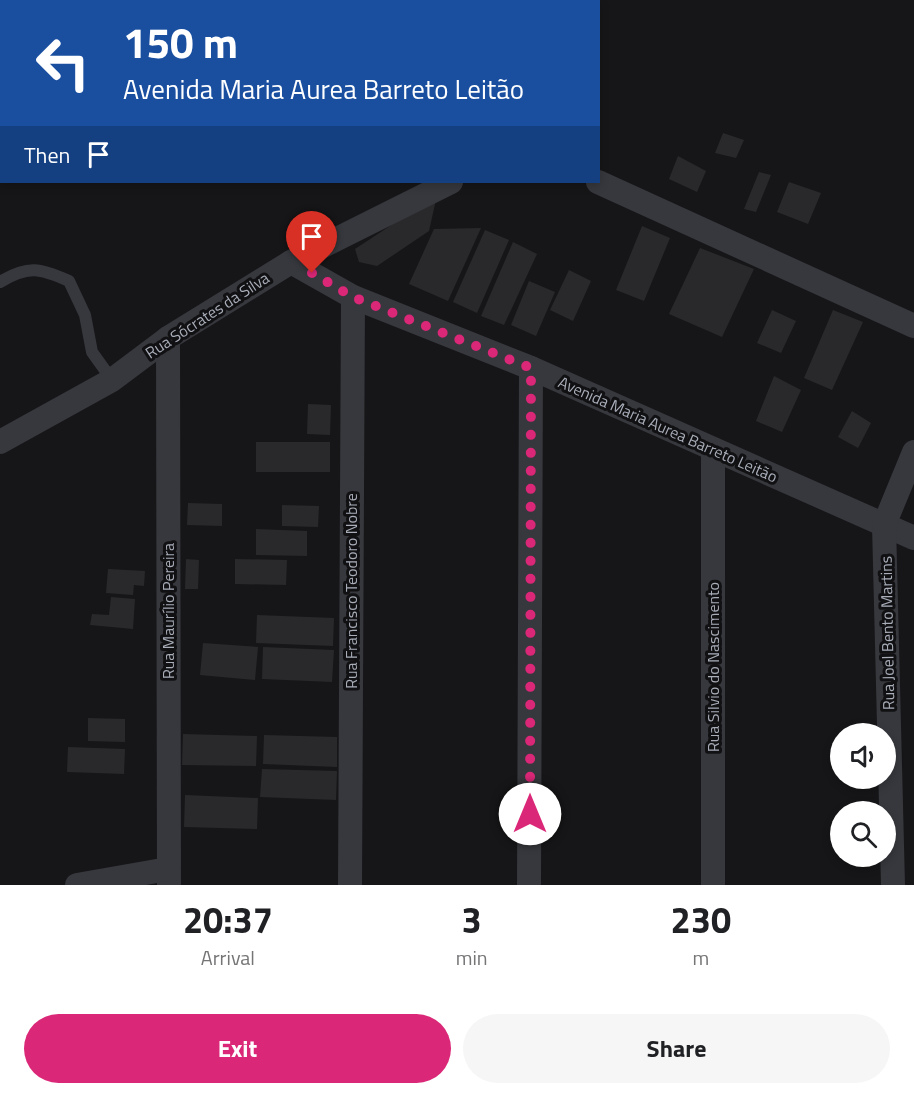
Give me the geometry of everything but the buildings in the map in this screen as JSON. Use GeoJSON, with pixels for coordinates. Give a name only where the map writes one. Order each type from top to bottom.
{"type":"FeatureCollection","features":[{"type":"Feature","properties":{"kind":"street","name":"Rua Sócrates da Silva"},"geometry":{"type":"LineString","coordinates":[[0,442],[111,380],[168,338],[291,262],[449,183]]}},
{"type":"Feature","properties":{"kind":"street"},"geometry":{"type":"LineString","coordinates":[[600,183],[914,326]]}},
{"type":"Feature","properties":{"kind":"street","name":"Avenida Maria Aurea Barreto Leitão"},"geometry":{"type":"LineString","coordinates":[[291,262],[353,297],[531,368],[914,538]]}},
{"type":"Feature","properties":{"kind":"street","name":"Rua Francisco Teodoro Nobre"},"geometry":{"type":"LineString","coordinates":[[350,885],[353,297]]}},
{"type":"Feature","properties":{"kind":"street","name":"Rua Maurílio Pereira"},"geometry":{"type":"LineString","coordinates":[[168,338],[168,877]]}},
{"type":"Feature","properties":{"kind":"street"},"geometry":{"type":"LineString","coordinates":[[529,885],[531,368]]}},
{"type":"Feature","properties":{"kind":"street","name":"Rua Silvio do Nascimento"},"geometry":{"type":"LineString","coordinates":[[713,449],[713,885]]}},
{"type":"Feature","properties":{"kind":"street"},"geometry":{"type":"LineString","coordinates":[[884,525],[914,452]]}},
{"type":"Feature","properties":{"kind":"street","name":"Rua Joel Bento Martins"},"geometry":{"type":"LineString","coordinates":[[884,525],[893,885]]}},
{"type":"Feature","properties":{"kind":"street"},"geometry":{"type":"LineString","coordinates":[[77,885],[168,877]]}},
{"type":"Feature","properties":{"kind":"lane"},"geometry":{"type":"LineString","coordinates":[[0,282],[18,271],[44,270],[69,281],[85,315],[92,352],[111,380]]}},
{"type":"Feature","properties":{"kind":"route"},"geometry":{"type":"LineString","coordinates":[[312,273],[353,297],[531,368],[530,814]]}}]}
